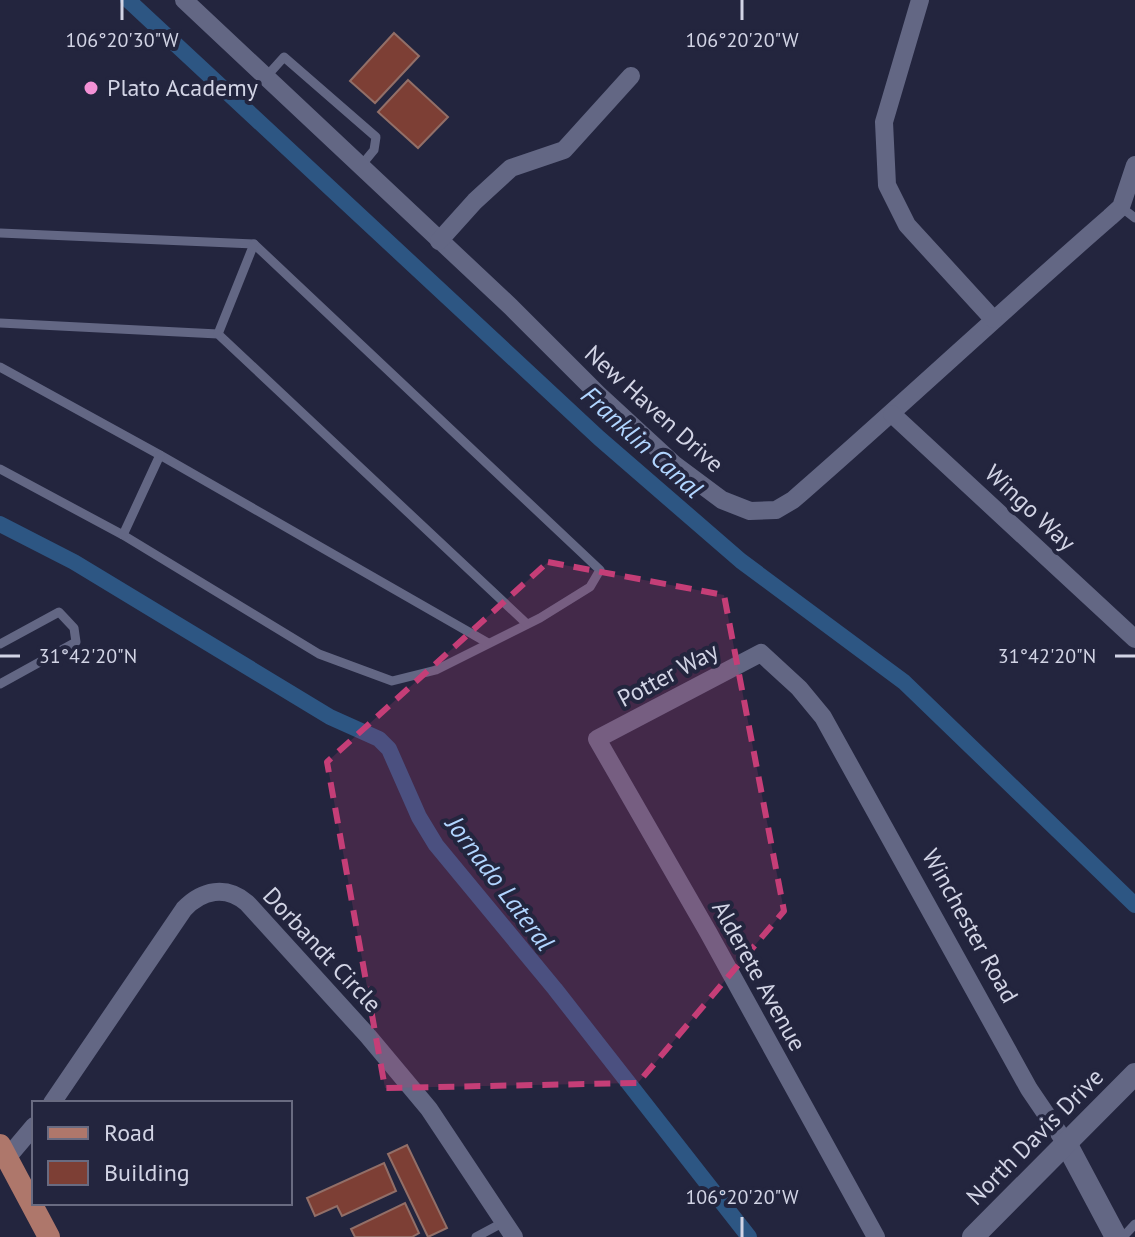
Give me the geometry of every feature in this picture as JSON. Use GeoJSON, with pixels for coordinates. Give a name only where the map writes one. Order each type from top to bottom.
{"type":"FeatureCollection","features":[{"type":"Feature","properties":{"kind":"main road"},"geometry":{"type":"LineString","coordinates":[[8,1164],[49,1237]]}},
{"type":"Feature","properties":{"kind":"street","name":"New Haven Drive"},"geometry":{"type":"LineString","coordinates":[[184,0],[675,465],[722,500],[740,508],[763,512],[776,510],[793,500],[892,414],[993,319],[1128,213],[1135,165]]}},
{"type":"Feature","properties":{"kind":"street"},"geometry":{"type":"LineString","coordinates":[[920,0],[884,122],[887,185],[907,225],[993,319]]}},
{"type":"Feature","properties":{"kind":"street"},"geometry":{"type":"LineString","coordinates":[[439,241],[475,201],[511,168],[564,150],[631,76]]}},
{"type":"Feature","properties":{"kind":"street","name":"Wingo Way"},"geometry":{"type":"LineString","coordinates":[[892,414],[1135,639]]}},
{"type":"Feature","properties":{"kind":"street","name":"Potter Way"},"geometry":{"type":"LineString","coordinates":[[597,739],[761,653]]}},
{"type":"Feature","properties":{"kind":"street","name":"Winchester Road"},"geometry":{"type":"LineString","coordinates":[[761,653],[799,688],[829,728],[1029,1089],[1067,1145],[1116,1237]]}},
{"type":"Feature","properties":{"kind":"street","name":"Alderete Avenue"},"geometry":{"type":"LineString","coordinates":[[597,739],[708,932],[876,1237]]}},
{"type":"Feature","properties":{"kind":"street","name":"Dorbandt Circle"},"geometry":{"type":"LineString","coordinates":[[53,1101],[184,909],[199,896],[227,891],[247,903],[368,1036],[429,1109],[509,1229]]}},
{"type":"Feature","properties":{"kind":"street","name":"North Davis Drive"},"geometry":{"type":"LineString","coordinates":[[973,1237],[1135,1074]]}},
{"type":"Feature","properties":{"kind":"street"},"geometry":{"type":"LineString","coordinates":[[8,1164],[32,1129]]}},
{"type":"Feature","properties":{"kind":"lane"},"geometry":{"type":"LineString","coordinates":[[266,77],[284,57],[376,137],[374,150],[360,167]]}},
{"type":"Feature","properties":{"kind":"lane"},"geometry":{"type":"LineString","coordinates":[[0,233],[254,244],[600,570],[590,587],[527,624],[436,670],[392,681],[319,654],[123,535],[0,469]]}},
{"type":"Feature","properties":{"kind":"lane"},"geometry":{"type":"LineString","coordinates":[[218,334],[254,244]]}},
{"type":"Feature","properties":{"kind":"lane"},"geometry":{"type":"LineString","coordinates":[[0,323],[218,334],[527,624]]}},
{"type":"Feature","properties":{"kind":"lane"},"geometry":{"type":"LineString","coordinates":[[0,367],[488,643]]}},
{"type":"Feature","properties":{"kind":"lane"},"geometry":{"type":"LineString","coordinates":[[123,535],[160,455]]}},
{"type":"Feature","properties":{"kind":"lane"},"geometry":{"type":"LineString","coordinates":[[0,644],[59,612],[74,628],[76,642],[0,684]]}},
{"type":"Feature","properties":{"kind":"lane"},"geometry":{"type":"LineString","coordinates":[[1123,1237],[1135,1224]]}},
{"type":"Feature","properties":{"kind":"lane"},"geometry":{"type":"LineString","coordinates":[[476,1237],[509,1229]]}},
{"type":"Feature","properties":{"kind":"highlighted area"},"geometry":{"type":"Polygon","coordinates":[[[548,562],[724,595],[784,911],[638,1083],[385,1088],[327,762],[548,562]]]}},
{"type":"Feature","properties":{"kind":"building"},"geometry":{"type":"Polygon","coordinates":[[[394,33],[419,56],[375,103],[350,81],[394,33]]]}},
{"type":"Feature","properties":{"kind":"building"},"geometry":{"type":"Polygon","coordinates":[[[408,80],[448,117],[418,148],[378,112],[408,80]]]}},
{"type":"Feature","properties":{"kind":"building"},"geometry":{"type":"Polygon","coordinates":[[[407,1145],[447,1228],[428,1237],[388,1154],[407,1145]]]}},
{"type":"Feature","properties":{"kind":"building"},"geometry":{"type":"Polygon","coordinates":[[[384,1163],[396,1191],[342,1216],[337,1206],[315,1216],[307,1198],[384,1163]]]}},
{"type":"Feature","properties":{"kind":"building"},"geometry":{"type":"Polygon","coordinates":[[[405,1203],[419,1233],[412,1237],[355,1237],[351,1229],[405,1203]]]}},
{"type":"Feature","properties":{"kind":"waterway","name":"Franklin Canal"},"geometry":{"type":"LineString","coordinates":[[128,0],[599,438],[741,561],[904,682],[1135,905]]}},
{"type":"Feature","properties":{"kind":"waterway","name":"Jornado Lateral"},"geometry":{"type":"LineString","coordinates":[[0,524],[74,562],[330,717],[379,739],[389,749],[419,817],[436,845],[555,989],[749,1237]]}},
{"type":"Feature","properties":{"kind":"place","name":"Plato Academy"},"geometry":{"type":"Point","coordinates":[91,88]}}]}
